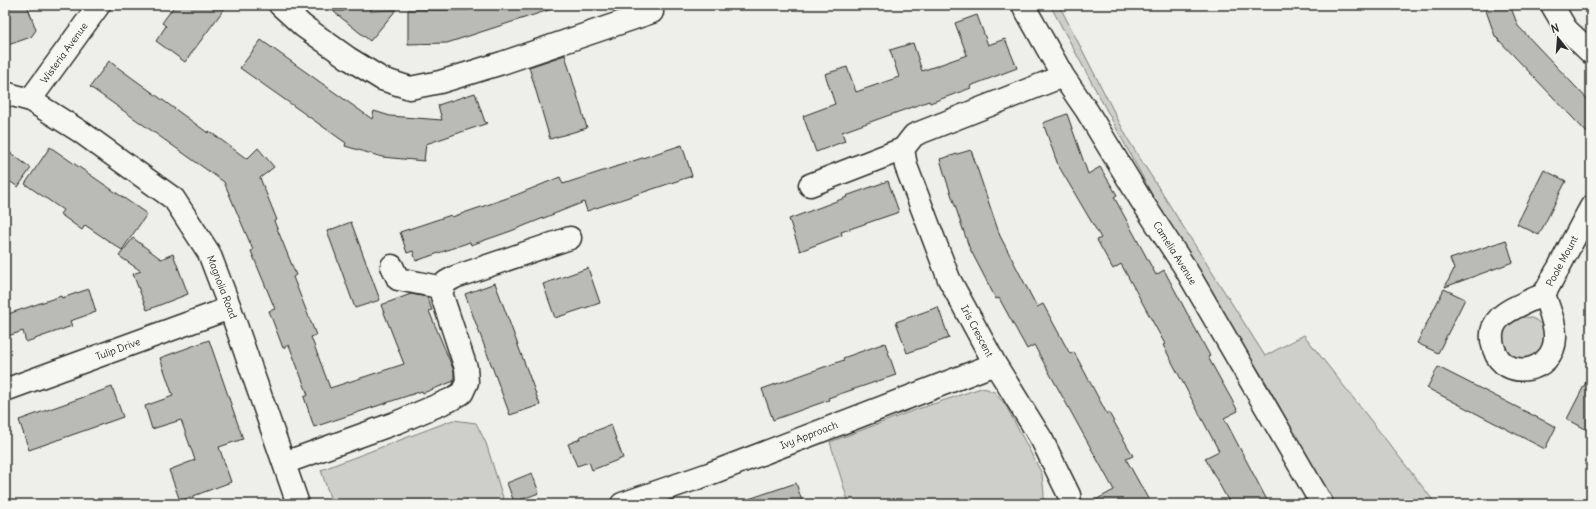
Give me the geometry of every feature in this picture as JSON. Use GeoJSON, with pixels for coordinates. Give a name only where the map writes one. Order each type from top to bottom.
{"type":"FeatureCollection","features":[{"type":"Feature","properties":{"kind":"street","name":"Wisteria Avenue"},"geometry":{"type":"LineString","coordinates":[[30,100],[99,5]]}},
{"type":"Feature","properties":{"kind":"street"},"geometry":{"type":"LineString","coordinates":[[280,5],[304,26],[348,58],[382,79],[410,88],[440,82],[652,12]]}},
{"type":"Feature","properties":{"kind":"street","name":"Camelia Avenue"},"geometry":{"type":"LineString","coordinates":[[1023,5],[1063,76],[1184,266],[1322,504]]}},
{"type":"Feature","properties":{"kind":"street"},"geometry":{"type":"LineString","coordinates":[[1552,5],[1566,29],[1591,53]]}},
{"type":"Feature","properties":{"kind":"street"},"geometry":{"type":"LineString","coordinates":[[810,185],[903,149],[914,135],[1063,76]]}},
{"type":"Feature","properties":{"kind":"street","name":"Magnolia Road"},"geometry":{"type":"LineString","coordinates":[[5,93],[30,100],[81,132],[174,199],[209,253],[230,308],[298,504]]}},
{"type":"Feature","properties":{"kind":"street","name":"Iris Crescent"},"geometry":{"type":"LineString","coordinates":[[903,149],[906,166],[949,280],[995,364],[1042,440],[1069,495],[1070,504]]}},
{"type":"Feature","properties":{"kind":"street","name":"Poole Mount"},"geometry":{"type":"LineString","coordinates":[[1544,294],[1591,207]]}},
{"type":"Feature","properties":{"kind":"street"},"geometry":{"type":"LineString","coordinates":[[440,292],[446,282],[455,277],[570,238]]}},
{"type":"Feature","properties":{"kind":"street"},"geometry":{"type":"LineString","coordinates":[[284,463],[398,422],[450,400],[462,393],[467,382],[466,368],[439,288],[398,279],[392,266]]}},
{"type":"Feature","properties":{"kind":"street","name":"Tulip Drive"},"geometry":{"type":"LineString","coordinates":[[5,390],[230,308]]}},
{"type":"Feature","properties":{"kind":"street","name":"Ivy Approach"},"geometry":{"type":"LineString","coordinates":[[622,504],[709,474],[995,364]]}},
{"type":"Feature","properties":{"kind":"shaded area"},"geometry":{"type":"Polygon","coordinates":[[[1050,5],[1059,5],[1129,141],[1265,356],[1304,335],[1436,504],[1333,504],[1267,384],[1170,228],[1050,5]]]}},
{"type":"Feature","properties":{"kind":"shaded area"},"geometry":{"type":"Polygon","coordinates":[[[1518,317],[1535,319],[1544,330],[1547,341],[1535,359],[1513,359],[1504,346],[1502,341],[1503,331],[1518,317]]]}},
{"type":"Feature","properties":{"kind":"shaded area"},"geometry":{"type":"Polygon","coordinates":[[[981,388],[994,392],[1005,404],[1042,474],[1044,494],[1043,504],[849,504],[830,442],[915,410],[981,388]]]}},
{"type":"Feature","properties":{"kind":"shaded area"},"geometry":{"type":"Polygon","coordinates":[[[453,420],[476,423],[486,443],[504,501],[502,504],[332,504],[321,470],[453,420]]]}},
{"type":"Feature","properties":{"kind":"building"},"geometry":{"type":"Polygon","coordinates":[[[5,5],[27,5],[36,30],[31,37],[5,46],[5,5]]]}},
{"type":"Feature","properties":{"kind":"building"},"geometry":{"type":"Polygon","coordinates":[[[175,5],[227,5],[185,62],[156,41],[166,26],[162,23],[175,5]]]}},
{"type":"Feature","properties":{"kind":"building"},"geometry":{"type":"Polygon","coordinates":[[[349,5],[375,5],[370,11],[396,10],[370,41],[333,11],[344,11],[349,5]]]}},
{"type":"Feature","properties":{"kind":"building"},"geometry":{"type":"Polygon","coordinates":[[[467,5],[551,5],[552,9],[447,43],[408,44],[408,10],[468,10],[467,5]]]}},
{"type":"Feature","properties":{"kind":"building"},"geometry":{"type":"Polygon","coordinates":[[[1484,5],[1510,5],[1518,26],[1591,103],[1591,137],[1495,36],[1484,5]]]}},
{"type":"Feature","properties":{"kind":"building"},"geometry":{"type":"Polygon","coordinates":[[[977,15],[988,45],[1005,39],[1017,68],[970,86],[971,88],[930,103],[929,101],[842,132],[845,141],[816,152],[803,116],[835,104],[825,74],[847,67],[856,92],[899,77],[890,50],[913,43],[922,71],[967,55],[955,23],[977,15]]]}},
{"type":"Feature","properties":{"kind":"building"},"geometry":{"type":"Polygon","coordinates":[[[261,40],[372,119],[374,111],[390,116],[442,120],[438,105],[475,93],[485,122],[488,123],[426,144],[424,161],[382,157],[345,146],[346,143],[240,68],[261,40]]]}},
{"type":"Feature","properties":{"kind":"building"},"geometry":{"type":"Polygon","coordinates":[[[565,55],[587,128],[550,139],[529,67],[565,55]]]}},
{"type":"Feature","properties":{"kind":"building"},"geometry":{"type":"Polygon","coordinates":[[[109,61],[208,133],[209,131],[247,159],[258,148],[274,167],[260,178],[277,220],[274,221],[296,275],[293,277],[316,335],[311,337],[330,388],[404,364],[381,305],[411,294],[427,297],[432,310],[429,311],[454,371],[454,381],[423,393],[422,391],[314,427],[304,397],[308,395],[289,345],[283,348],[269,311],[275,309],[251,251],[253,250],[224,182],[90,87],[109,61]]]}},
{"type":"Feature","properties":{"kind":"building"},"geometry":{"type":"Polygon","coordinates":[[[1067,114],[1088,174],[1100,167],[1117,195],[1114,197],[1156,275],[1164,270],[1210,356],[1208,357],[1238,411],[1224,418],[1269,504],[1230,504],[1205,458],[1219,451],[1163,345],[1165,344],[1121,264],[1113,269],[1097,240],[1101,238],[1058,165],[1043,123],[1067,114]]]}},
{"type":"Feature","properties":{"kind":"building"},"geometry":{"type":"Polygon","coordinates":[[[682,145],[692,176],[587,211],[584,202],[511,231],[471,245],[470,242],[416,261],[413,251],[407,253],[400,232],[451,215],[452,217],[516,195],[560,177],[563,184],[682,145]]]}},
{"type":"Feature","properties":{"kind":"building"},"geometry":{"type":"Polygon","coordinates":[[[50,147],[147,214],[122,250],[85,225],[82,230],[60,214],[63,210],[25,184],[50,147]]]}},
{"type":"Feature","properties":{"kind":"building"},"geometry":{"type":"Polygon","coordinates":[[[5,149],[31,168],[18,187],[5,178],[5,149]]]}},
{"type":"Feature","properties":{"kind":"building"},"geometry":{"type":"Polygon","coordinates":[[[971,150],[1000,236],[1037,307],[1043,304],[1070,354],[1074,352],[1107,414],[1109,413],[1133,456],[1126,459],[1151,504],[1088,504],[1114,490],[1034,345],[1027,349],[999,298],[996,299],[969,247],[945,176],[940,159],[971,150]]]}},
{"type":"Feature","properties":{"kind":"building"},"geometry":{"type":"Polygon","coordinates":[[[1544,170],[1566,181],[1539,235],[1517,224],[1544,170]]]}},
{"type":"Feature","properties":{"kind":"building"},"geometry":{"type":"Polygon","coordinates":[[[888,181],[899,212],[841,232],[842,235],[800,251],[789,219],[888,181]]]}},
{"type":"Feature","properties":{"kind":"building"},"geometry":{"type":"Polygon","coordinates":[[[351,222],[380,300],[355,308],[327,231],[351,222]]]}},
{"type":"Feature","properties":{"kind":"building"},"geometry":{"type":"Polygon","coordinates":[[[133,238],[161,259],[173,254],[188,294],[147,310],[133,274],[141,271],[119,256],[133,238]]]}},
{"type":"Feature","properties":{"kind":"building"},"geometry":{"type":"Polygon","coordinates":[[[1506,240],[1513,262],[1445,287],[1454,269],[1450,259],[1506,240]]]}},
{"type":"Feature","properties":{"kind":"building"},"geometry":{"type":"Polygon","coordinates":[[[588,268],[600,303],[555,318],[543,284],[588,268]]]}},
{"type":"Feature","properties":{"kind":"building"},"geometry":{"type":"Polygon","coordinates":[[[495,283],[540,405],[510,415],[465,294],[495,283]]]}},
{"type":"Feature","properties":{"kind":"building"},"geometry":{"type":"Polygon","coordinates":[[[89,289],[96,312],[70,321],[72,326],[26,342],[23,331],[5,337],[5,315],[61,296],[62,298],[89,289]]]}},
{"type":"Feature","properties":{"kind":"building"},"geometry":{"type":"Polygon","coordinates":[[[1444,289],[1465,299],[1438,353],[1417,343],[1444,289]]]}},
{"type":"Feature","properties":{"kind":"building"},"geometry":{"type":"Polygon","coordinates":[[[938,307],[949,338],[907,353],[896,322],[938,307]]]}},
{"type":"Feature","properties":{"kind":"building"},"geometry":{"type":"Polygon","coordinates":[[[209,340],[243,439],[219,447],[231,482],[180,501],[169,470],[195,460],[181,420],[152,429],[145,406],[173,396],[160,358],[209,340]]]}},
{"type":"Feature","properties":{"kind":"building"},"geometry":{"type":"Polygon","coordinates":[[[885,343],[896,375],[828,398],[829,400],[773,420],[762,389],[844,360],[843,358],[885,343]]]}},
{"type":"Feature","properties":{"kind":"building"},"geometry":{"type":"Polygon","coordinates":[[[1438,367],[1556,427],[1545,449],[1427,388],[1438,367]]]}},
{"type":"Feature","properties":{"kind":"building"},"geometry":{"type":"Polygon","coordinates":[[[1591,372],[1591,432],[1567,419],[1591,372]]]}},
{"type":"Feature","properties":{"kind":"building"},"geometry":{"type":"Polygon","coordinates":[[[112,387],[123,417],[29,450],[19,420],[112,387]]]}},
{"type":"Feature","properties":{"kind":"building"},"geometry":{"type":"Polygon","coordinates":[[[611,425],[623,458],[592,470],[589,462],[577,466],[568,444],[580,439],[579,437],[611,425]]]}},
{"type":"Feature","properties":{"kind":"building"},"geometry":{"type":"Polygon","coordinates":[[[532,473],[539,493],[514,502],[507,483],[532,473]]]}},
{"type":"Feature","properties":{"kind":"building"},"geometry":{"type":"Polygon","coordinates":[[[796,483],[803,504],[744,504],[743,501],[796,483]]]}}]}
